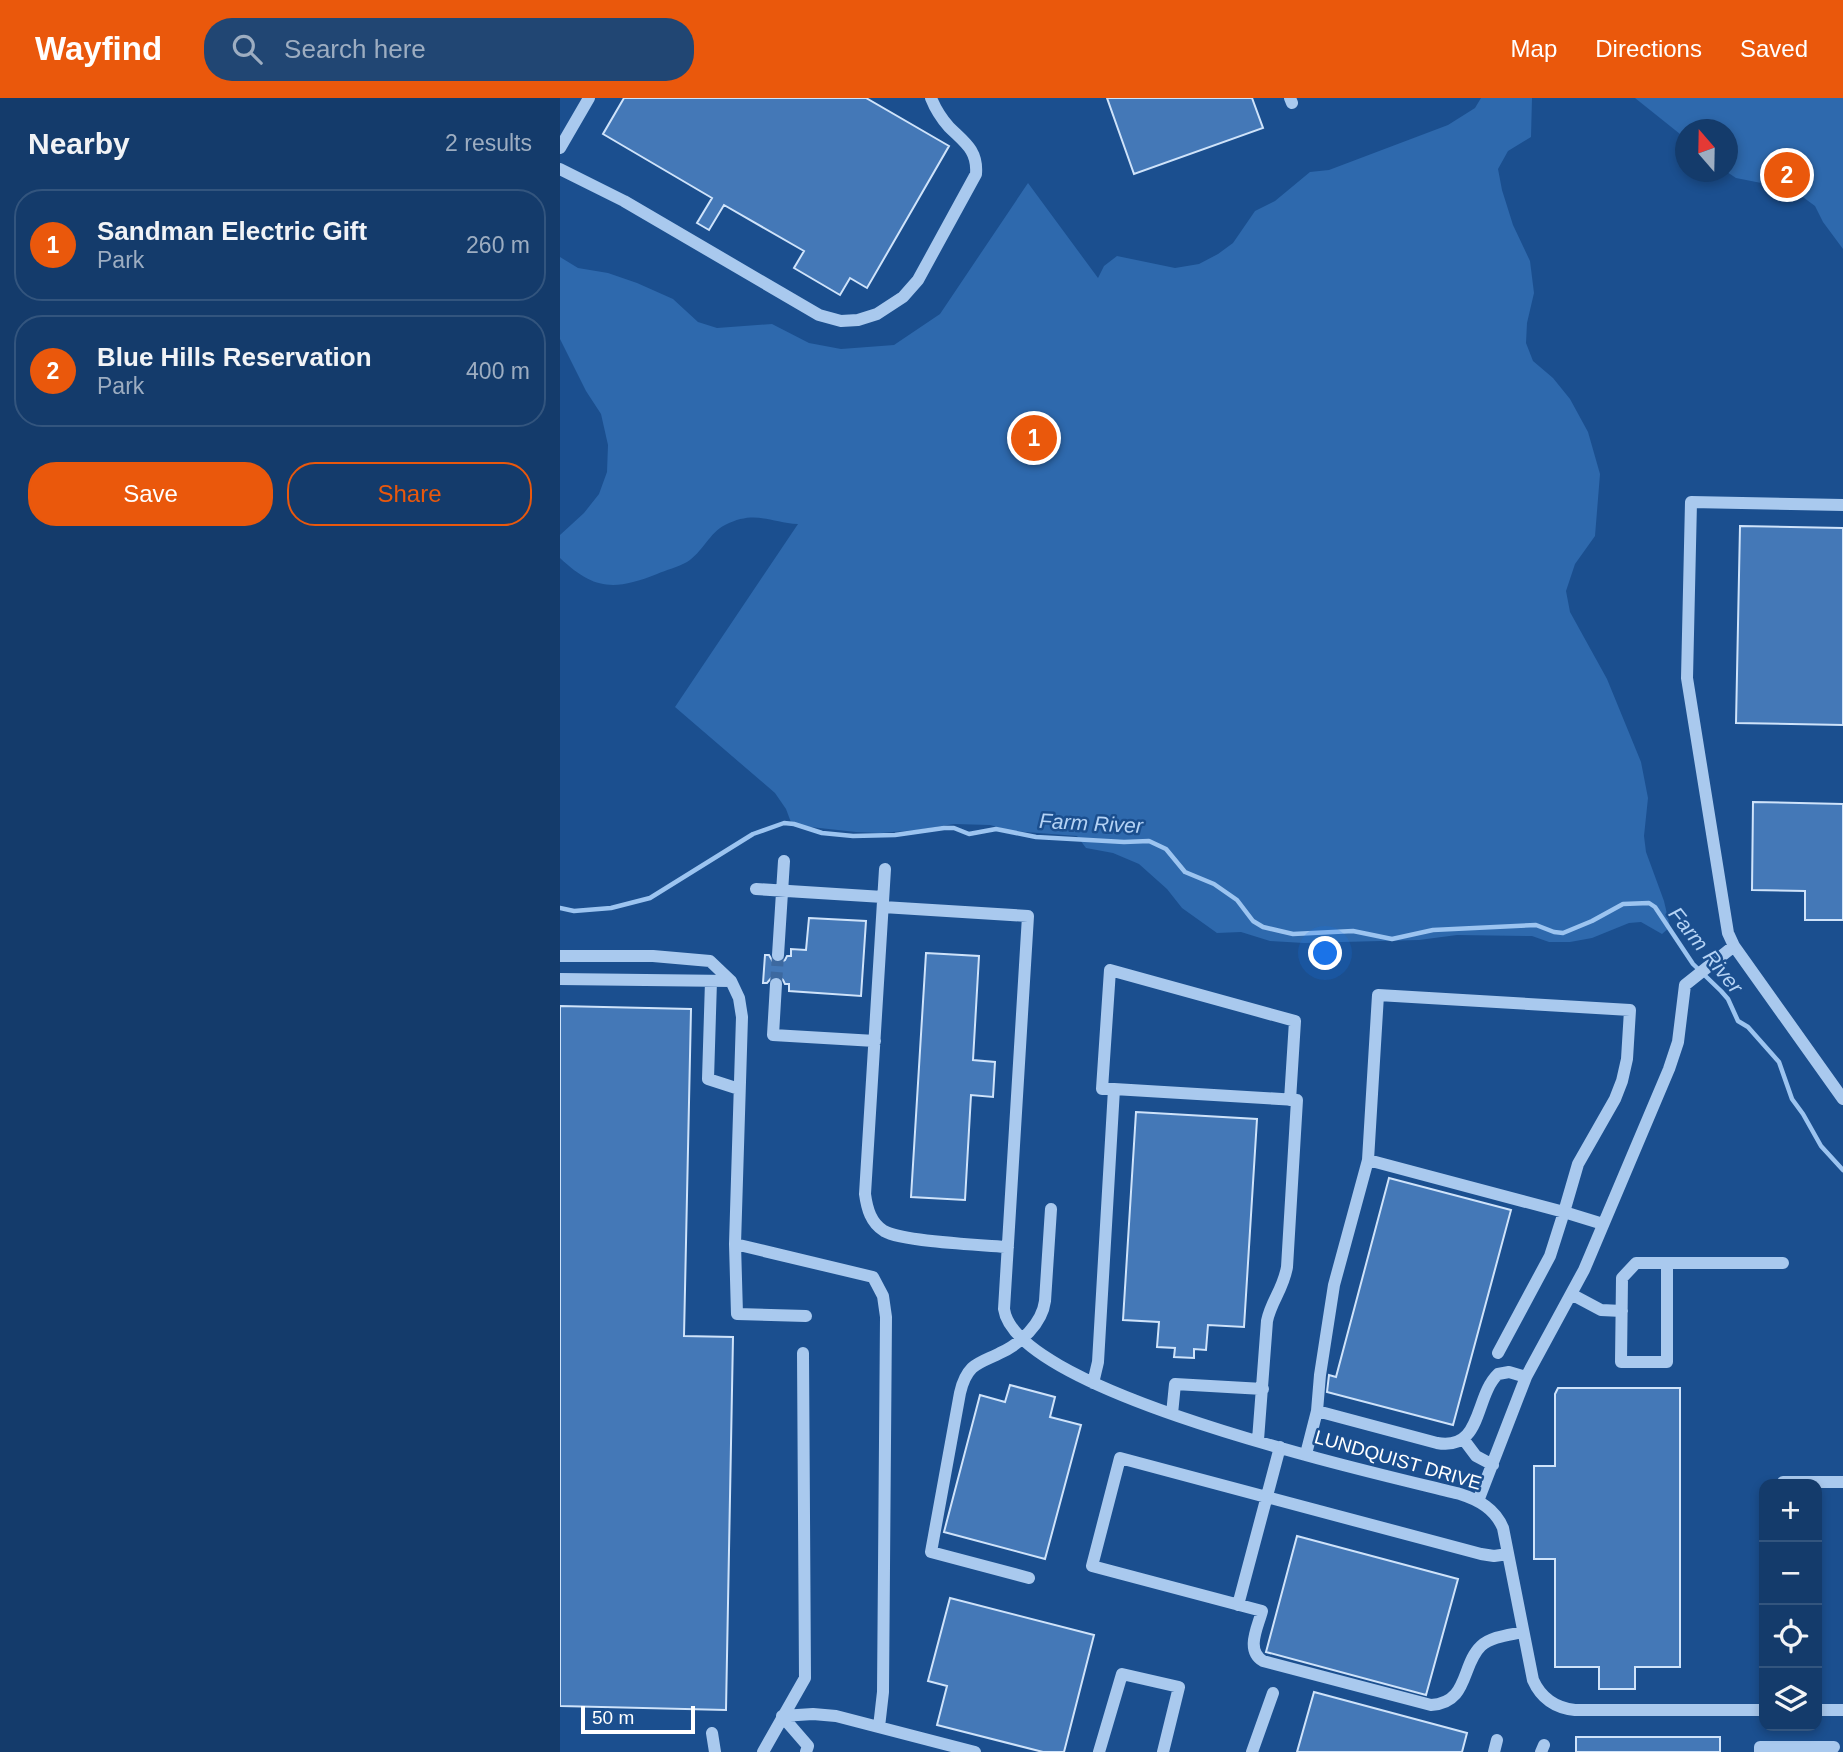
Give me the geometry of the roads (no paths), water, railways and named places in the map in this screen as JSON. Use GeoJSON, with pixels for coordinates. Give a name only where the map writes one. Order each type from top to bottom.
{"type":"FeatureCollection","features":[{"type":"Feature","properties":{"kind":"street"},"geometry":{"type":"LineString","coordinates":[[560,148],[589,98]]}},
{"type":"Feature","properties":{"kind":"street"},"geometry":{"type":"LineString","coordinates":[[560,169],[606,191],[819,315],[841,321],[858,320],[886,309],[911,289],[976,174],[975,159],[970,147],[942,118],[931,98]]}},
{"type":"Feature","properties":{"kind":"street"},"geometry":{"type":"LineString","coordinates":[[1843,505],[1691,502],[1687,678],[1726,926],[1734,946],[1843,1099]]}},
{"type":"Feature","properties":{"kind":"street"},"geometry":{"type":"LineString","coordinates":[[778,956],[784,861]]}},
{"type":"Feature","properties":{"kind":"street"},"geometry":{"type":"LineString","coordinates":[[885,869],[865,1194],[871,1217],[880,1228],[893,1235],[1008,1247]]}},
{"type":"Feature","properties":{"kind":"street"},"geometry":{"type":"LineString","coordinates":[[755,889],[1028,916],[1005,1315],[1009,1325],[1022,1338]]}},
{"type":"Feature","properties":{"kind":"street"},"geometry":{"type":"LineString","coordinates":[[1478,1501],[1526,1377],[1571,1294],[1673,1059],[1684,989],[1689,980],[1734,946]]}},
{"type":"Feature","properties":{"kind":"street"},"geometry":{"type":"LineString","coordinates":[[560,956],[653,956],[710,961],[731,981],[739,998],[741,1017],[735,1244],[737,1314],[806,1316]]}},
{"type":"Feature","properties":{"kind":"street"},"geometry":{"type":"LineString","coordinates":[[1258,1440],[1269,1313],[1283,1286],[1287,1268],[1297,1100],[1290,1100],[1102,1088],[1110,970],[1295,1021],[1290,1100]]}},
{"type":"Feature","properties":{"kind":"street"},"geometry":{"type":"LineString","coordinates":[[560,979],[731,981]]}},
{"type":"Feature","properties":{"kind":"street"},"geometry":{"type":"LineString","coordinates":[[711,981],[708,1079],[740,1089]]}},
{"type":"Feature","properties":{"kind":"street"},"geometry":{"type":"LineString","coordinates":[[776,984],[773,1035],[875,1041]]}},
{"type":"Feature","properties":{"kind":"street"},"geometry":{"type":"LineString","coordinates":[[1306,1454],[1317,1411],[1334,1284],[1368,1160],[1378,995],[1630,1010],[1627,1059],[1615,1099],[1578,1164],[1550,1256],[1498,1353]]}},
{"type":"Feature","properties":{"kind":"street"},"geometry":{"type":"LineString","coordinates":[[1093,1382],[1098,1362],[1114,1089]]}},
{"type":"Feature","properties":{"kind":"street"},"geometry":{"type":"LineString","coordinates":[[1368,1160],[1603,1224]]}},
{"type":"Feature","properties":{"kind":"street"},"geometry":{"type":"LineString","coordinates":[[1029,1577],[931,1552],[965,1376],[977,1364],[1008,1349],[1038,1321],[1044,1307],[1051,1209]]}},
{"type":"Feature","properties":{"kind":"street"},"geometry":{"type":"LineString","coordinates":[[735,1244],[873,1278],[883,1296],[886,1317],[883,1678],[879,1727]]}},
{"type":"Feature","properties":{"kind":"street"},"geometry":{"type":"LineString","coordinates":[[1667,1263],[1667,1362],[1621,1362],[1622,1279],[1636,1263],[1667,1263],[1783,1263]]}},
{"type":"Feature","properties":{"kind":"street"},"geometry":{"type":"LineString","coordinates":[[1571,1294],[1601,1310],[1622,1311]]}},
{"type":"Feature","properties":{"kind":"street","name":"LUNDQUIST DRIVE"},"geometry":{"type":"LineString","coordinates":[[1022,1338],[1062,1367],[1133,1401],[1280,1447],[1460,1494],[1490,1509],[1500,1521],[1536,1687],[1547,1699],[1560,1707],[1575,1710],[1759,1710]]}},
{"type":"Feature","properties":{"kind":"street"},"geometry":{"type":"LineString","coordinates":[[763,1752],[805,1678],[803,1353]]}},
{"type":"Feature","properties":{"kind":"street"},"geometry":{"type":"LineString","coordinates":[[1317,1411],[1437,1443],[1452,1444],[1464,1440],[1470,1431],[1498,1374],[1509,1372],[1526,1377]]}},
{"type":"Feature","properties":{"kind":"street"},"geometry":{"type":"LineString","coordinates":[[1172,1414],[1175,1384],[1263,1390]]}},
{"type":"Feature","properties":{"kind":"street"},"geometry":{"type":"LineString","coordinates":[[1464,1440],[1476,1456],[1493,1465]]}},
{"type":"Feature","properties":{"kind":"street"},"geometry":{"type":"LineString","coordinates":[[1238,1605],[1280,1447]]}},
{"type":"Feature","properties":{"kind":"street"},"geometry":{"type":"LineString","coordinates":[[1508,1554],[1481,1554],[1120,1458],[1091,1566],[1262,1611],[1253,1648],[1259,1659],[1431,1705],[1441,1704],[1454,1696],[1483,1644],[1523,1632]]}},
{"type":"Feature","properties":{"kind":"street"},"geometry":{"type":"LineString","coordinates":[[1822,1482],[1843,1482]]}},
{"type":"Feature","properties":{"kind":"street"},"geometry":{"type":"LineString","coordinates":[[1099,1752],[1122,1674],[1179,1687],[1163,1752]]}},
{"type":"Feature","properties":{"kind":"street"},"geometry":{"type":"LineString","coordinates":[[1252,1752],[1273,1693]]}},
{"type":"Feature","properties":{"kind":"street"},"geometry":{"type":"LineString","coordinates":[[1822,1710],[1843,1710]]}},
{"type":"Feature","properties":{"kind":"street"},"geometry":{"type":"LineString","coordinates":[[782,1716],[825,1715],[975,1752]]}},
{"type":"Feature","properties":{"kind":"street"},"geometry":{"type":"LineString","coordinates":[[782,1716],[808,1746],[806,1752]]}},
{"type":"Feature","properties":{"kind":"street"},"geometry":{"type":"LineString","coordinates":[[712,1733],[715,1752]]}},
{"type":"Feature","properties":{"kind":"street"},"geometry":{"type":"LineString","coordinates":[[1760,1752],[1760,1747],[1834,1747]]}},
{"type":"Feature","properties":{"kind":"waterway","name":"Farm River"},"geometry":{"type":"LineString","coordinates":[[560,908],[574,911],[611,908],[650,898],[753,834],[784,823],[822,833],[853,836],[895,835],[954,828],[969,834],[996,829],[1036,837],[1149,841],[1166,849],[1185,872],[1214,884],[1237,900],[1253,921],[1263,927],[1293,934],[1353,931],[1392,939],[1433,930],[1536,925],[1563,933],[1623,904],[1649,903],[1655,907],[1693,964],[1728,999],[1738,1021],[1748,1027],[1779,1062],[1792,1099],[1821,1146],[1843,1170]]}},
{"type":"Feature","properties":{"kind":"tunnel"},"geometry":{"type":"LineString","coordinates":[[776,984],[778,955]]}},
{"type":"Feature","properties":{"kind":"place","name":"Blue Hills Reservation"},"geometry":{"type":"Point","coordinates":[1787,175]}},
{"type":"Feature","properties":{"kind":"place","name":"Sandman Electric Gift"},"geometry":{"type":"Point","coordinates":[1034,438]}}]}
